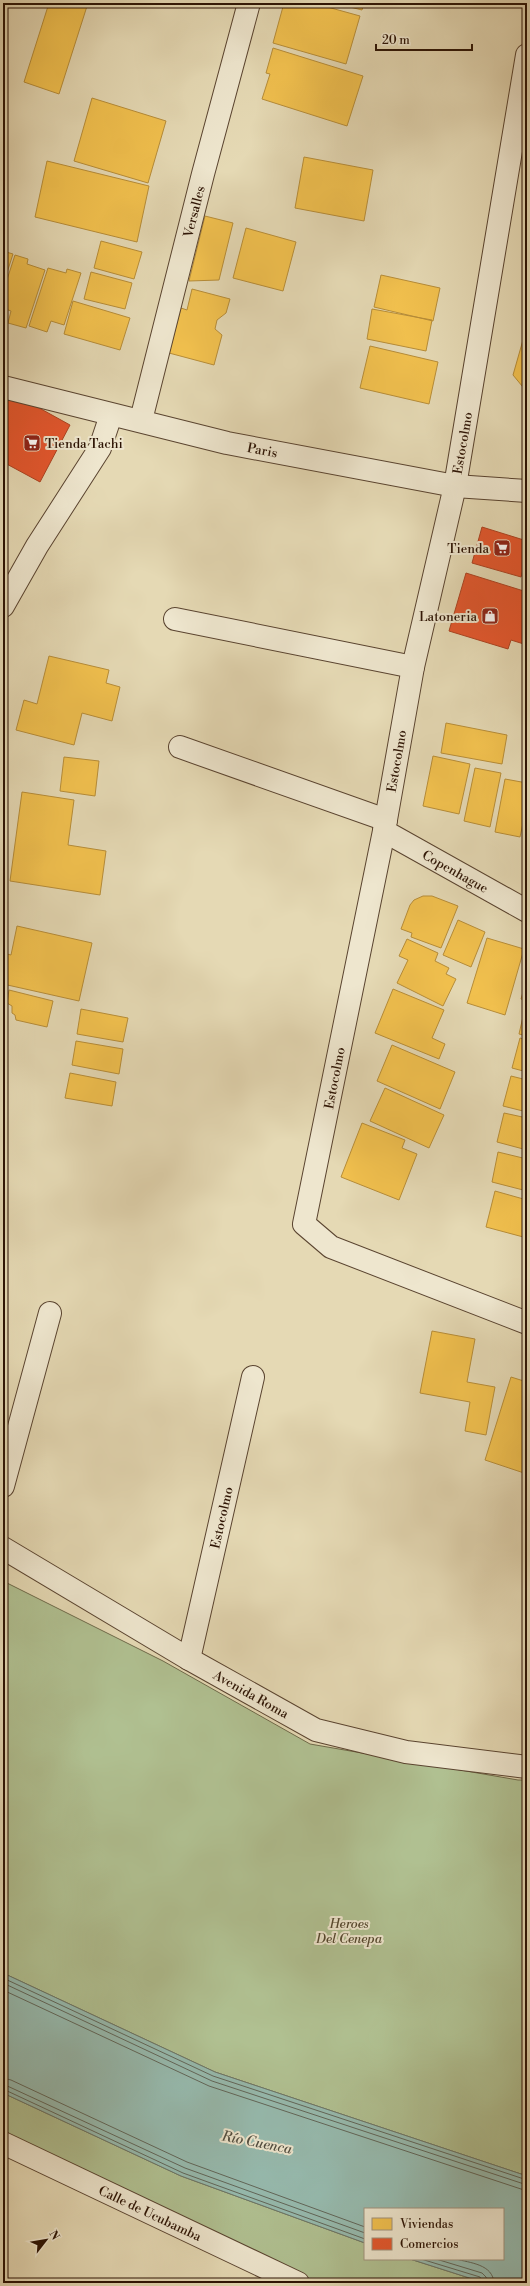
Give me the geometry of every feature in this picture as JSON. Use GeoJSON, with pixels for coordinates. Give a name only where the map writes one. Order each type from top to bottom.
{"type":"FeatureCollection","features":[{"type":"Feature","properties":{"kind":"street","name":"Versalles"},"geometry":{"type":"LineString","coordinates":[[141,420],[203,174],[250,3]]}},
{"type":"Feature","properties":{"kind":"street","name":"Estocolmo"},"geometry":{"type":"LineString","coordinates":[[527,55],[455,486],[413,667],[385,825],[304,1224],[331,1247],[527,1323]]}},
{"type":"Feature","properties":{"kind":"street","name":"Paris"},"geometry":{"type":"LineString","coordinates":[[3,387],[111,415],[141,420],[227,443],[455,486],[527,491]]}},
{"type":"Feature","properties":{"kind":"street"},"geometry":{"type":"LineString","coordinates":[[3,606],[37,546],[100,448],[111,415]]}},
{"type":"Feature","properties":{"kind":"street"},"geometry":{"type":"LineString","coordinates":[[175,619],[413,667]]}},
{"type":"Feature","properties":{"kind":"street","name":"Copenhague"},"geometry":{"type":"LineString","coordinates":[[180,747],[385,825],[527,911]]}},
{"type":"Feature","properties":{"kind":"street"},"geometry":{"type":"LineString","coordinates":[[3,1486],[50,1313]]}},
{"type":"Feature","properties":{"kind":"street","name":"Estocolmo"},"geometry":{"type":"LineString","coordinates":[[189,1659],[253,1377]]}},
{"type":"Feature","properties":{"kind":"street","name":"Avenida Roma"},"geometry":{"type":"LineString","coordinates":[[3,1548],[189,1659],[316,1730],[406,1752],[527,1767]]}},
{"type":"Feature","properties":{"kind":"street","name":"Calle de Ucubamba"},"geometry":{"type":"LineString","coordinates":[[3,2143],[298,2283]]}},
{"type":"Feature","properties":{"kind":"green space","name":"Heroes Del Cenepa"},"geometry":{"type":"Polygon","coordinates":[[[3,1581],[163,1661],[310,1744],[518,1780],[527,1780],[527,2176],[215,2072],[3,1973],[3,1581]]]}},
{"type":"Feature","properties":{"kind":"green space"},"geometry":{"type":"Polygon","coordinates":[[[3,2093],[181,2176],[364,2243],[364,2260],[413,2260],[485,2283],[298,2283],[3,2143],[3,2093]]]}},
{"type":"Feature","properties":{"kind":"water","name":"Río Cuenca"},"geometry":{"type":"Polygon","coordinates":[[[3,1973],[215,2072],[527,2176],[527,2283],[485,2283],[413,2260],[504,2260],[504,2208],[364,2208],[364,2243],[181,2176],[3,2093],[3,1973]]]}},
{"type":"Feature","properties":{"kind":"building: Viviendas"},"geometry":{"type":"Polygon","coordinates":[[[49,3],[88,3],[59,94],[24,82],[49,3]]]}},
{"type":"Feature","properties":{"kind":"building: Viviendas"},"geometry":{"type":"Polygon","coordinates":[[[284,3],[313,3],[360,16],[346,64],[273,43],[284,3]]]}},
{"type":"Feature","properties":{"kind":"building: Viviendas"},"geometry":{"type":"Polygon","coordinates":[[[334,3],[364,3],[362,10],[334,3]]]}},
{"type":"Feature","properties":{"kind":"building: Viviendas"},"geometry":{"type":"Polygon","coordinates":[[[273,48],[363,76],[347,126],[262,99],[270,74],[266,73],[273,48]]]}},
{"type":"Feature","properties":{"kind":"building: Viviendas"},"geometry":{"type":"Polygon","coordinates":[[[92,98],[166,121],[148,183],[74,161],[92,98]]]}},
{"type":"Feature","properties":{"kind":"building: Viviendas"},"geometry":{"type":"Polygon","coordinates":[[[304,157],[373,170],[364,221],[295,208],[304,157]]]}},
{"type":"Feature","properties":{"kind":"building: Viviendas"},"geometry":{"type":"Polygon","coordinates":[[[47,161],[149,186],[137,242],[35,217],[47,161]]]}},
{"type":"Feature","properties":{"kind":"building: Viviendas"},"geometry":{"type":"Polygon","coordinates":[[[205,216],[233,223],[219,280],[189,281],[205,216]]]}},
{"type":"Feature","properties":{"kind":"building: Viviendas"},"geometry":{"type":"Polygon","coordinates":[[[246,228],[296,242],[283,291],[233,278],[246,228]]]}},
{"type":"Feature","properties":{"kind":"building: Viviendas"},"geometry":{"type":"Polygon","coordinates":[[[101,241],[142,252],[134,279],[94,268],[101,241]]]}},
{"type":"Feature","properties":{"kind":"building: Viviendas"},"geometry":{"type":"Polygon","coordinates":[[[3,251],[13,254],[3,285],[3,251]]]}},
{"type":"Feature","properties":{"kind":"building: Viviendas"},"geometry":{"type":"Polygon","coordinates":[[[15,255],[28,259],[27,264],[45,270],[26,328],[8,323],[11,311],[3,308],[3,292],[15,255]]]}},
{"type":"Feature","properties":{"kind":"building: Viviendas"},"geometry":{"type":"Polygon","coordinates":[[[48,268],[66,273],[67,269],[81,273],[64,325],[51,321],[47,332],[29,326],[48,268]]]}},
{"type":"Feature","properties":{"kind":"building: Viviendas"},"geometry":{"type":"Polygon","coordinates":[[[91,272],[132,283],[125,309],[84,299],[91,272]]]}},
{"type":"Feature","properties":{"kind":"building: Viviendas"},"geometry":{"type":"Polygon","coordinates":[[[381,275],[440,288],[433,321],[374,307],[381,275]]]}},
{"type":"Feature","properties":{"kind":"building: Viviendas"},"geometry":{"type":"Polygon","coordinates":[[[192,289],[230,299],[226,313],[217,320],[215,329],[222,335],[214,365],[169,353],[181,308],[187,310],[192,289]]]}},
{"type":"Feature","properties":{"kind":"building: Viviendas"},"geometry":{"type":"Polygon","coordinates":[[[73,301],[130,318],[120,350],[64,334],[73,301]]]}},
{"type":"Feature","properties":{"kind":"building: Viviendas"},"geometry":{"type":"Polygon","coordinates":[[[372,309],[432,320],[426,351],[367,339],[372,309]]]}},
{"type":"Feature","properties":{"kind":"building: Viviendas"},"geometry":{"type":"Polygon","coordinates":[[[527,326],[527,392],[513,375],[527,326]]]}},
{"type":"Feature","properties":{"kind":"building: Viviendas"},"geometry":{"type":"Polygon","coordinates":[[[370,346],[438,362],[429,404],[360,388],[370,346]]]}},
{"type":"Feature","properties":{"kind":"building: Viviendas"},"geometry":{"type":"Polygon","coordinates":[[[49,656],[109,670],[106,683],[120,687],[112,721],[82,713],[74,745],[16,730],[24,700],[37,704],[49,656]]]}},
{"type":"Feature","properties":{"kind":"building: Viviendas"},"geometry":{"type":"Polygon","coordinates":[[[446,723],[507,735],[502,764],[441,753],[446,723]]]}},
{"type":"Feature","properties":{"kind":"building: Viviendas"},"geometry":{"type":"Polygon","coordinates":[[[433,756],[470,764],[459,814],[423,806],[433,756]]]}},
{"type":"Feature","properties":{"kind":"building: Viviendas"},"geometry":{"type":"Polygon","coordinates":[[[64,757],[99,761],[95,796],[60,791],[64,757]]]}},
{"type":"Feature","properties":{"kind":"building: Viviendas"},"geometry":{"type":"Polygon","coordinates":[[[475,768],[501,773],[490,827],[464,821],[475,768]]]}},
{"type":"Feature","properties":{"kind":"building: Viviendas"},"geometry":{"type":"Polygon","coordinates":[[[505,779],[527,783],[527,805],[520,837],[495,832],[505,779]]]}},
{"type":"Feature","properties":{"kind":"building: Viviendas"},"geometry":{"type":"Polygon","coordinates":[[[22,792],[74,800],[68,845],[106,851],[100,895],[10,881],[22,792]]]}},
{"type":"Feature","properties":{"kind":"building: Viviendas"},"geometry":{"type":"Polygon","coordinates":[[[423,896],[432,896],[458,906],[441,948],[411,937],[412,933],[401,929],[410,905],[414,900],[423,896]]]}},
{"type":"Feature","properties":{"kind":"building: Viviendas"},"geometry":{"type":"Polygon","coordinates":[[[458,920],[485,932],[471,967],[443,955],[458,920]]]}},
{"type":"Feature","properties":{"kind":"building: Viviendas"},"geometry":{"type":"Polygon","coordinates":[[[17,926],[92,943],[79,1001],[3,984],[3,953],[11,955],[17,926]]]}},
{"type":"Feature","properties":{"kind":"building: Viviendas"},"geometry":{"type":"Polygon","coordinates":[[[487,938],[524,949],[505,1015],[467,1003],[487,938]]]}},
{"type":"Feature","properties":{"kind":"building: Viviendas"},"geometry":{"type":"Polygon","coordinates":[[[407,939],[438,953],[435,961],[449,968],[446,974],[456,979],[443,1006],[397,983],[408,960],[399,956],[407,939]]]}},
{"type":"Feature","properties":{"kind":"building: Viviendas"},"geometry":{"type":"Polygon","coordinates":[[[527,978],[527,1001],[521,999],[527,978]]]}},
{"type":"Feature","properties":{"kind":"building: Viviendas"},"geometry":{"type":"Polygon","coordinates":[[[393,989],[444,1010],[432,1038],[445,1044],[439,1059],[375,1033],[393,989]]]}},
{"type":"Feature","properties":{"kind":"building: Viviendas"},"geometry":{"type":"Polygon","coordinates":[[[9,990],[53,1001],[47,1027],[16,1020],[15,1015],[12,1013],[12,1006],[7,1003],[9,990]]]}},
{"type":"Feature","properties":{"kind":"building: Viviendas"},"geometry":{"type":"Polygon","coordinates":[[[527,1004],[527,1036],[519,1034],[527,1004]]]}},
{"type":"Feature","properties":{"kind":"building: Viviendas"},"geometry":{"type":"Polygon","coordinates":[[[81,1009],[128,1018],[123,1042],[77,1034],[81,1009]]]}},
{"type":"Feature","properties":{"kind":"building: Viviendas"},"geometry":{"type":"Polygon","coordinates":[[[520,1038],[527,1040],[527,1072],[512,1068],[520,1038]]]}},
{"type":"Feature","properties":{"kind":"building: Viviendas"},"geometry":{"type":"Polygon","coordinates":[[[76,1041],[123,1049],[119,1074],[72,1065],[76,1041]]]}},
{"type":"Feature","properties":{"kind":"building: Viviendas"},"geometry":{"type":"Polygon","coordinates":[[[392,1045],[455,1072],[440,1109],[377,1081],[392,1045]]]}},
{"type":"Feature","properties":{"kind":"building: Viviendas"},"geometry":{"type":"Polygon","coordinates":[[[70,1073],[116,1082],[112,1106],[65,1098],[70,1073]]]}},
{"type":"Feature","properties":{"kind":"building: Viviendas"},"geometry":{"type":"Polygon","coordinates":[[[511,1076],[527,1080],[527,1112],[503,1106],[511,1076]]]}},
{"type":"Feature","properties":{"kind":"building: Viviendas"},"geometry":{"type":"Polygon","coordinates":[[[385,1088],[444,1115],[429,1148],[370,1121],[385,1088]]]}},
{"type":"Feature","properties":{"kind":"building: Viviendas"},"geometry":{"type":"Polygon","coordinates":[[[504,1113],[527,1118],[527,1150],[497,1142],[504,1113]]]}},
{"type":"Feature","properties":{"kind":"building: Viviendas"},"geometry":{"type":"Polygon","coordinates":[[[362,1123],[405,1140],[402,1148],[417,1154],[399,1200],[341,1177],[362,1123]]]}},
{"type":"Feature","properties":{"kind":"building: Viviendas"},"geometry":{"type":"Polygon","coordinates":[[[498,1152],[527,1159],[527,1191],[492,1182],[498,1152]]]}},
{"type":"Feature","properties":{"kind":"building: Viviendas"},"geometry":{"type":"Polygon","coordinates":[[[495,1191],[527,1200],[527,1238],[486,1227],[495,1191]]]}},
{"type":"Feature","properties":{"kind":"building: Viviendas"},"geometry":{"type":"Polygon","coordinates":[[[432,1331],[475,1339],[467,1382],[495,1387],[486,1435],[465,1431],[470,1402],[420,1393],[432,1331]]]}},
{"type":"Feature","properties":{"kind":"building: Viviendas"},"geometry":{"type":"Polygon","coordinates":[[[511,1377],[527,1382],[527,1474],[485,1460],[511,1377]]]}},
{"type":"Feature","properties":{"kind":"building: Comercios","name":"Tienda Tachi"},"geometry":{"type":"Polygon","coordinates":[[[3,388],[70,425],[40,482],[3,462],[3,388]]]}},
{"type":"Feature","properties":{"kind":"building: Comercios","name":"Tienda"},"geometry":{"type":"Polygon","coordinates":[[[482,527],[527,541],[527,556],[521,577],[472,563],[482,527]]]}},
{"type":"Feature","properties":{"kind":"building: Comercios","name":"Latoneria"},"geometry":{"type":"Polygon","coordinates":[[[466,573],[527,592],[525,600],[527,601],[527,645],[511,640],[508,649],[449,631],[466,573]]]}},
{"type":"Feature","properties":{"kind":"place","name":"Tienda Tachi"},"geometry":{"type":"Point","coordinates":[32,443]}},
{"type":"Feature","properties":{"kind":"place","name":"Tienda"},"geometry":{"type":"Point","coordinates":[502,548]}},
{"type":"Feature","properties":{"kind":"place","name":"Latoneria"},"geometry":{"type":"Point","coordinates":[490,616]}}]}
